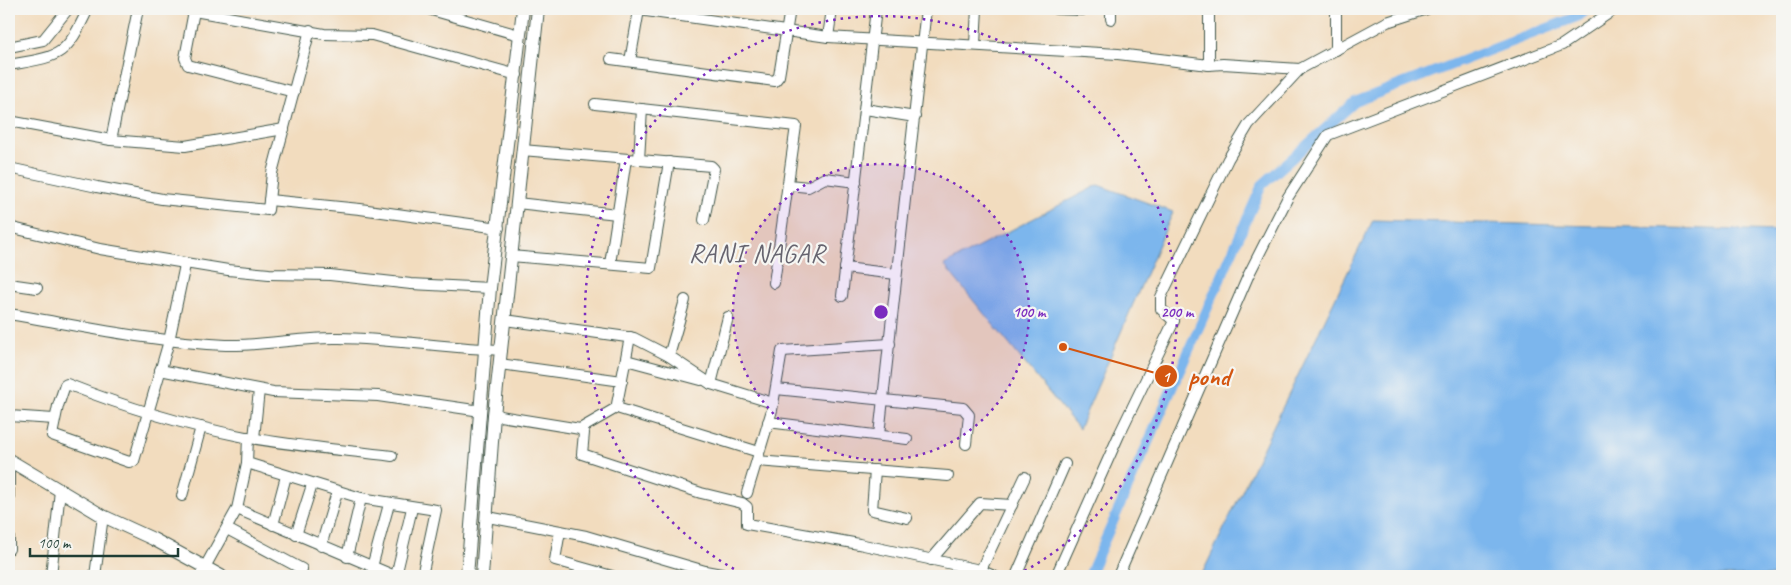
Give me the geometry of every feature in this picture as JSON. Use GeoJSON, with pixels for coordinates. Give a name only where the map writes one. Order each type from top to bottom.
{"type":"FeatureCollection","features":[{"type":"Feature","properties":{"kind":"street"},"geometry":{"type":"LineString","coordinates":[[9,47],[43,40],[68,9]]}},
{"type":"Feature","properties":{"kind":"street"},"geometry":{"type":"LineString","coordinates":[[9,65],[46,58],[63,51],[78,30],[88,9]]}},
{"type":"Feature","properties":{"kind":"street"},"geometry":{"type":"LineString","coordinates":[[111,140],[138,9]]}},
{"type":"Feature","properties":{"kind":"street"},"geometry":{"type":"LineString","coordinates":[[428,9],[519,36]]}},
{"type":"Feature","properties":{"kind":"street"},"geometry":{"type":"LineString","coordinates":[[467,576],[490,288],[499,228],[523,9]]}},
{"type":"Feature","properties":{"kind":"street"},"geometry":{"type":"LineString","coordinates":[[482,576],[488,517],[494,415],[538,9]]}},
{"type":"Feature","properties":{"kind":"street"},"geometry":{"type":"LineString","coordinates":[[611,59],[775,81],[780,76],[790,9]]}},
{"type":"Feature","properties":{"kind":"street"},"geometry":{"type":"LineString","coordinates":[[828,37],[832,9]]}},
{"type":"Feature","properties":{"kind":"street"},"geometry":{"type":"LineString","coordinates":[[842,296],[874,39],[876,9]]}},
{"type":"Feature","properties":{"kind":"street"},"geometry":{"type":"LineString","coordinates":[[879,435],[926,9]]}},
{"type":"Feature","properties":{"kind":"street"},"geometry":{"type":"LineString","coordinates":[[975,44],[977,9]]}},
{"type":"Feature","properties":{"kind":"street"},"geometry":{"type":"LineString","coordinates":[[1056,9],[1082,10]]}},
{"type":"Feature","properties":{"kind":"street"},"geometry":{"type":"LineString","coordinates":[[1209,9],[1209,66]]}},
{"type":"Feature","properties":{"kind":"street"},"geometry":{"type":"LineString","coordinates":[[1336,9],[1336,50]]}},
{"type":"Feature","properties":{"kind":"street"},"geometry":{"type":"LineString","coordinates":[[1056,576],[1119,435],[1174,320],[1162,309],[1161,297],[1228,159],[1249,124],[1300,69],[1406,12],[1427,9]]}},
{"type":"Feature","properties":{"kind":"street"},"geometry":{"type":"LineString","coordinates":[[1118,576],[1249,274],[1288,197],[1328,135],[1562,46],[1615,9]]}},
{"type":"Feature","properties":{"kind":"street"},"geometry":{"type":"LineString","coordinates":[[294,92],[188,65],[185,58],[194,10],[324,34],[372,35],[517,75]]}},
{"type":"Feature","properties":{"kind":"street"},"geometry":{"type":"LineString","coordinates":[[630,61],[636,10],[828,37],[975,44],[1118,54],[1209,66],[1233,64],[1300,69]]}},
{"type":"Feature","properties":{"kind":"street"},"geometry":{"type":"LineString","coordinates":[[9,168],[97,188],[162,199],[268,210],[272,173],[310,30]]}},
{"type":"Feature","properties":{"kind":"street"},"geometry":{"type":"LineString","coordinates":[[595,104],[796,126],[774,283]]}},
{"type":"Feature","properties":{"kind":"street"},"geometry":{"type":"LineString","coordinates":[[639,160],[642,109]]}},
{"type":"Feature","properties":{"kind":"street"},"geometry":{"type":"LineString","coordinates":[[865,109],[915,117]]}},
{"type":"Feature","properties":{"kind":"street"},"geometry":{"type":"LineString","coordinates":[[9,121],[111,140],[185,146],[284,129]]}},
{"type":"Feature","properties":{"kind":"street"},"geometry":{"type":"LineString","coordinates":[[522,150],[713,167],[704,220]]}},
{"type":"Feature","properties":{"kind":"street"},"geometry":{"type":"LineString","coordinates":[[610,264],[626,159]]}},
{"type":"Feature","properties":{"kind":"street"},"geometry":{"type":"LineString","coordinates":[[511,256],[652,267],[669,162]]}},
{"type":"Feature","properties":{"kind":"street"},"geometry":{"type":"LineString","coordinates":[[789,185],[808,187],[825,178],[856,182]]}},
{"type":"Feature","properties":{"kind":"street"},"geometry":{"type":"LineString","coordinates":[[269,200],[360,209],[499,228]]}},
{"type":"Feature","properties":{"kind":"street"},"geometry":{"type":"LineString","coordinates":[[517,203],[618,214]]}},
{"type":"Feature","properties":{"kind":"street"},"geometry":{"type":"LineString","coordinates":[[9,227],[100,249],[185,265],[269,274],[330,275],[412,284],[490,288]]}},
{"type":"Feature","properties":{"kind":"street"},"geometry":{"type":"LineString","coordinates":[[185,265],[169,341],[149,414],[135,459],[131,462],[52,434],[54,419],[66,384],[149,414],[201,427],[251,437],[392,456]]}},
{"type":"Feature","properties":{"kind":"street"},"geometry":{"type":"LineString","coordinates":[[846,268],[896,274]]}},
{"type":"Feature","properties":{"kind":"street"},"geometry":{"type":"LineString","coordinates":[[9,284],[37,288]]}},
{"type":"Feature","properties":{"kind":"street"},"geometry":{"type":"LineString","coordinates":[[670,356],[685,300]]}},
{"type":"Feature","properties":{"kind":"street"},"geometry":{"type":"LineString","coordinates":[[9,314],[169,341],[243,345],[299,338],[338,338],[399,340],[502,350]]}},
{"type":"Feature","properties":{"kind":"street"},"geometry":{"type":"LineString","coordinates":[[707,382],[728,317]]}},
{"type":"Feature","properties":{"kind":"street"},"geometry":{"type":"LineString","coordinates":[[505,320],[630,337],[646,342],[670,356],[707,382]]}},
{"type":"Feature","properties":{"kind":"street"},"geometry":{"type":"LineString","coordinates":[[618,407],[630,337]]}},
{"type":"Feature","properties":{"kind":"street"},"geometry":{"type":"LineString","coordinates":[[747,492],[774,403],[784,350],[890,344]]}},
{"type":"Feature","properties":{"kind":"street"},"geometry":{"type":"LineString","coordinates":[[626,360],[774,403]]}},
{"type":"Feature","properties":{"kind":"street"},"geometry":{"type":"LineString","coordinates":[[500,364],[622,381]]}},
{"type":"Feature","properties":{"kind":"street"},"geometry":{"type":"LineString","coordinates":[[160,370],[260,390],[378,396],[481,411]]}},
{"type":"Feature","properties":{"kind":"street"},"geometry":{"type":"LineString","coordinates":[[776,389],[966,409],[969,415],[966,444]]}},
{"type":"Feature","properties":{"kind":"street"},"geometry":{"type":"LineString","coordinates":[[203,572],[238,509],[260,390]]}},
{"type":"Feature","properties":{"kind":"street"},"geometry":{"type":"LineString","coordinates":[[580,429],[618,407],[758,456],[875,470],[948,476]]}},
{"type":"Feature","properties":{"kind":"street"},"geometry":{"type":"LineString","coordinates":[[494,415],[580,429],[584,433],[582,454],[700,493],[742,503],[747,507],[745,521],[747,524],[930,560],[994,576]]}},
{"type":"Feature","properties":{"kind":"street"},"geometry":{"type":"LineString","coordinates":[[9,416],[54,419]]}},
{"type":"Feature","properties":{"kind":"street"},"geometry":{"type":"LineString","coordinates":[[768,422],[907,438]]}},
{"type":"Feature","properties":{"kind":"street"},"geometry":{"type":"LineString","coordinates":[[182,496],[201,427]]}},
{"type":"Feature","properties":{"kind":"street"},"geometry":{"type":"LineString","coordinates":[[9,460],[203,572],[222,576]]}},
{"type":"Feature","properties":{"kind":"street"},"geometry":{"type":"LineString","coordinates":[[9,460],[9,549]]}},
{"type":"Feature","properties":{"kind":"street"},"geometry":{"type":"LineString","coordinates":[[247,463],[337,492],[389,504],[438,512],[422,576]]}},
{"type":"Feature","properties":{"kind":"street"},"geometry":{"type":"LineString","coordinates":[[1016,576],[1065,464]]}},
{"type":"Feature","properties":{"kind":"street"},"geometry":{"type":"LineString","coordinates":[[875,470],[872,510],[907,518]]}},
{"type":"Feature","properties":{"kind":"street"},"geometry":{"type":"LineString","coordinates":[[273,525],[286,476]]}},
{"type":"Feature","properties":{"kind":"street"},"geometry":{"type":"LineString","coordinates":[[979,573],[1025,477]]}},
{"type":"Feature","properties":{"kind":"street"},"geometry":{"type":"LineString","coordinates":[[296,535],[312,485]]}},
{"type":"Feature","properties":{"kind":"street"},"geometry":{"type":"LineString","coordinates":[[51,576],[60,490]]}},
{"type":"Feature","properties":{"kind":"street"},"geometry":{"type":"LineString","coordinates":[[321,546],[337,492]]}},
{"type":"Feature","properties":{"kind":"street"},"geometry":{"type":"LineString","coordinates":[[347,557],[361,498]]}},
{"type":"Feature","properties":{"kind":"street"},"geometry":{"type":"LineString","coordinates":[[930,560],[980,503],[1012,505]]}},
{"type":"Feature","properties":{"kind":"street"},"geometry":{"type":"LineString","coordinates":[[372,567],[389,504]]}},
{"type":"Feature","properties":{"kind":"street"},"geometry":{"type":"LineString","coordinates":[[238,509],[395,576],[412,508]]}},
{"type":"Feature","properties":{"kind":"street"},"geometry":{"type":"LineString","coordinates":[[95,576],[103,516]]}},
{"type":"Feature","properties":{"kind":"street"},"geometry":{"type":"LineString","coordinates":[[488,517],[560,531],[705,571],[732,576]]}},
{"type":"Feature","properties":{"kind":"street"},"geometry":{"type":"LineString","coordinates":[[227,529],[302,569]]}},
{"type":"Feature","properties":{"kind":"street"},"geometry":{"type":"LineString","coordinates":[[560,531],[554,558],[557,562],[612,576]]}},
{"type":"Feature","properties":{"kind":"water"},"geometry":{"type":"Polygon","coordinates":[[[1098,185],[1173,212],[1079,429],[944,265],[1098,185]]]}},
{"type":"Feature","properties":{"kind":"water"},"geometry":{"type":"Polygon","coordinates":[[[1373,220],[1782,231],[1782,576],[1201,576],[1373,220]]]}},
{"type":"Feature","properties":{"kind":"waterway"},"geometry":{"type":"LineString","coordinates":[[1089,576],[1262,185],[1355,102],[1579,16],[1588,9]]}},
{"type":"Feature","properties":{"kind":"place","name":"pond"},"geometry":{"type":"Point","coordinates":[1063,347]}},
{"type":"Feature","properties":{"kind":"district","name":"RANI NAGAR"},"geometry":{"type":"Point","coordinates":[757,253]}}]}
